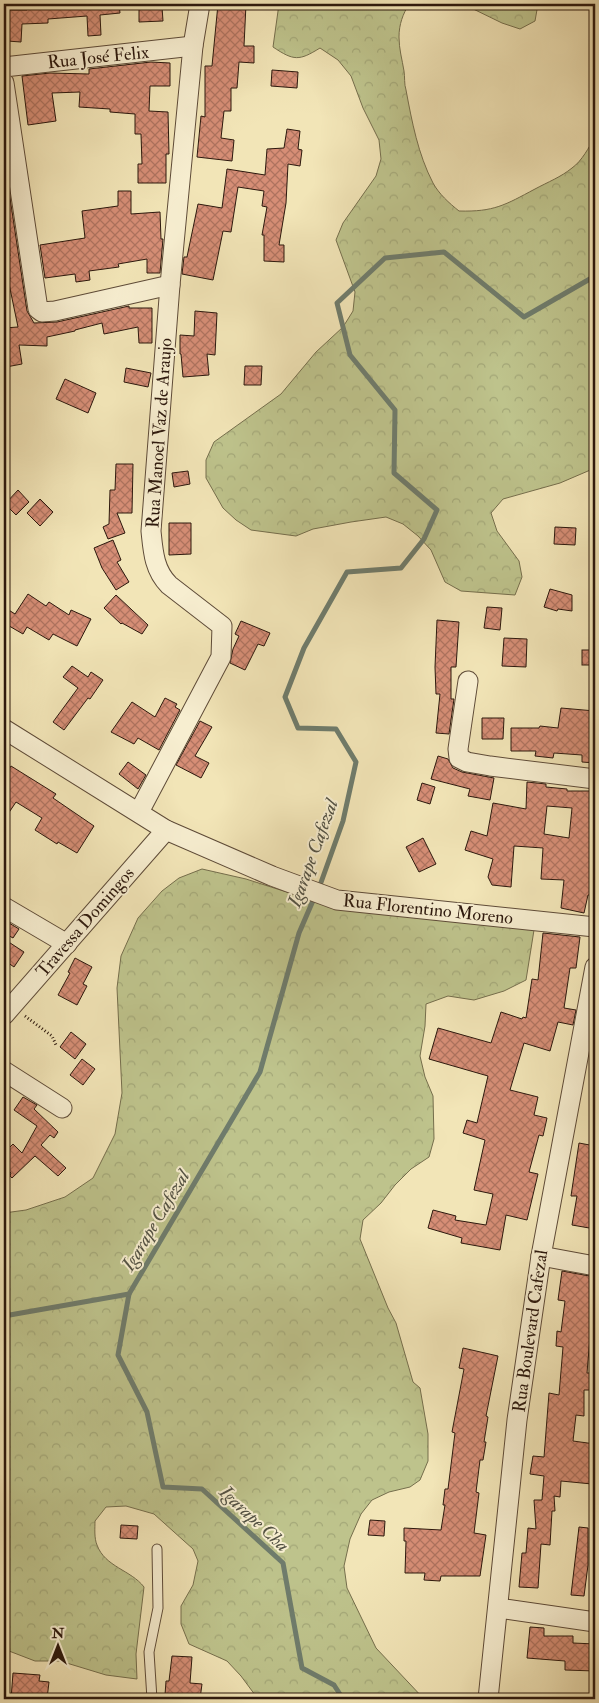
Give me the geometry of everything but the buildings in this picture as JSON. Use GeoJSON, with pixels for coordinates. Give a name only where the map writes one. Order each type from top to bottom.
{"type":"FeatureCollection","features":[{"type":"Feature","properties":{"kind":"street","name":"Rua Manoel Vaz de Araujo"},"geometry":{"type":"LineString","coordinates":[[139,812],[221,657],[223,638],[222,626],[161,577],[153,556],[151,531],[170,285],[193,46],[200,4]]}},
{"type":"Feature","properties":{"kind":"street","name":"Rua José Felix"},"geometry":{"type":"LineString","coordinates":[[4,67],[193,46]]}},
{"type":"Feature","properties":{"kind":"street"},"geometry":{"type":"LineString","coordinates":[[4,84],[38,309],[42,312],[55,311],[170,285]]}},
{"type":"Feature","properties":{"kind":"street"},"geometry":{"type":"LineString","coordinates":[[468,681],[458,749],[459,758],[466,762],[490,766],[595,779]]}},
{"type":"Feature","properties":{"kind":"street","name":"Rua Florentino Moreno"},"geometry":{"type":"LineString","coordinates":[[4,729],[166,830],[272,876],[337,900],[595,926]]}},
{"type":"Feature","properties":{"kind":"street","name":"Travessa Domingos"},"geometry":{"type":"LineString","coordinates":[[9,1009],[166,830]]}},
{"type":"Feature","properties":{"kind":"street"},"geometry":{"type":"LineString","coordinates":[[4,908],[67,944]]}},
{"type":"Feature","properties":{"kind":"street","name":"Rua Boulevard Cafezal"},"geometry":{"type":"LineString","coordinates":[[488,1699],[517,1420],[541,1256],[595,967]]}},
{"type":"Feature","properties":{"kind":"street"},"geometry":{"type":"LineString","coordinates":[[4,1071],[62,1108]]}},
{"type":"Feature","properties":{"kind":"street"},"geometry":{"type":"LineString","coordinates":[[541,1256],[595,1266]]}},
{"type":"Feature","properties":{"kind":"street"},"geometry":{"type":"LineString","coordinates":[[498,1608],[595,1622]]}},
{"type":"Feature","properties":{"kind":"lane"},"geometry":{"type":"LineString","coordinates":[[152,1699],[149,1652],[158,1608],[156,1549]]}},
{"type":"Feature","properties":{"kind":"path"},"geometry":{"type":"LineString","coordinates":[[9,1009],[22,1014],[52,1036],[56,1045]]}},
{"type":"Feature","properties":{"kind":"green space"},"geometry":{"type":"Polygon","coordinates":[[[279,4],[409,4],[403,15],[399,41],[413,126],[423,161],[433,183],[444,198],[459,211],[491,209],[559,177],[579,162],[595,137],[595,468],[560,483],[503,499],[491,513],[497,531],[519,561],[522,577],[515,595],[461,591],[445,582],[431,550],[403,524],[386,517],[313,529],[296,536],[251,530],[223,508],[206,478],[206,460],[214,442],[281,394],[316,352],[343,327],[353,311],[355,292],[336,240],[343,223],[376,176],[381,159],[379,140],[363,108],[351,76],[338,60],[320,48],[296,58],[286,55],[273,47],[279,4]]]}},
{"type":"Feature","properties":{"kind":"green space"},"geometry":{"type":"Polygon","coordinates":[[[463,4],[538,4],[535,21],[520,29],[502,23],[463,4]]]}},
{"type":"Feature","properties":{"kind":"green space"},"geometry":{"type":"Polygon","coordinates":[[[202,869],[246,879],[321,903],[534,930],[526,980],[504,991],[474,1000],[448,996],[426,1004],[425,1026],[420,1056],[425,1077],[433,1096],[434,1139],[429,1157],[411,1169],[363,1220],[360,1239],[396,1323],[413,1382],[420,1388],[428,1434],[428,1461],[420,1480],[410,1487],[389,1492],[372,1500],[361,1514],[350,1539],[344,1566],[347,1588],[376,1648],[424,1699],[258,1699],[227,1661],[189,1644],[181,1624],[181,1606],[193,1585],[198,1561],[193,1549],[154,1514],[126,1506],[106,1507],[95,1521],[95,1536],[97,1545],[106,1558],[139,1581],[144,1587],[136,1654],[137,1679],[106,1675],[60,1661],[35,1661],[9,1651],[4,1594],[4,1213],[26,1210],[65,1197],[93,1178],[115,1134],[122,1093],[117,988],[121,956],[138,918],[162,891],[179,878],[202,869]]]}},
{"type":"Feature","properties":{"kind":"waterway","name":"Igarape Cafezal"},"geometry":{"type":"LineString","coordinates":[[319,888],[343,821],[356,762],[336,729],[298,728],[285,697],[304,648],[347,572],[401,568],[424,539],[437,510],[394,473],[395,410],[350,355],[337,303],[385,258],[444,252],[524,317],[595,276]]}},
{"type":"Feature","properties":{"kind":"waterway","name":"Igarape Cafezal"},"geometry":{"type":"LineString","coordinates":[[4,1316],[129,1294],[260,1072],[299,933],[315,896]]}},
{"type":"Feature","properties":{"kind":"waterway","name":"Igarape Cha"},"geometry":{"type":"LineString","coordinates":[[129,1294],[118,1355],[147,1412],[163,1487],[202,1489],[283,1563],[302,1668],[334,1685],[343,1699]]}}]}
